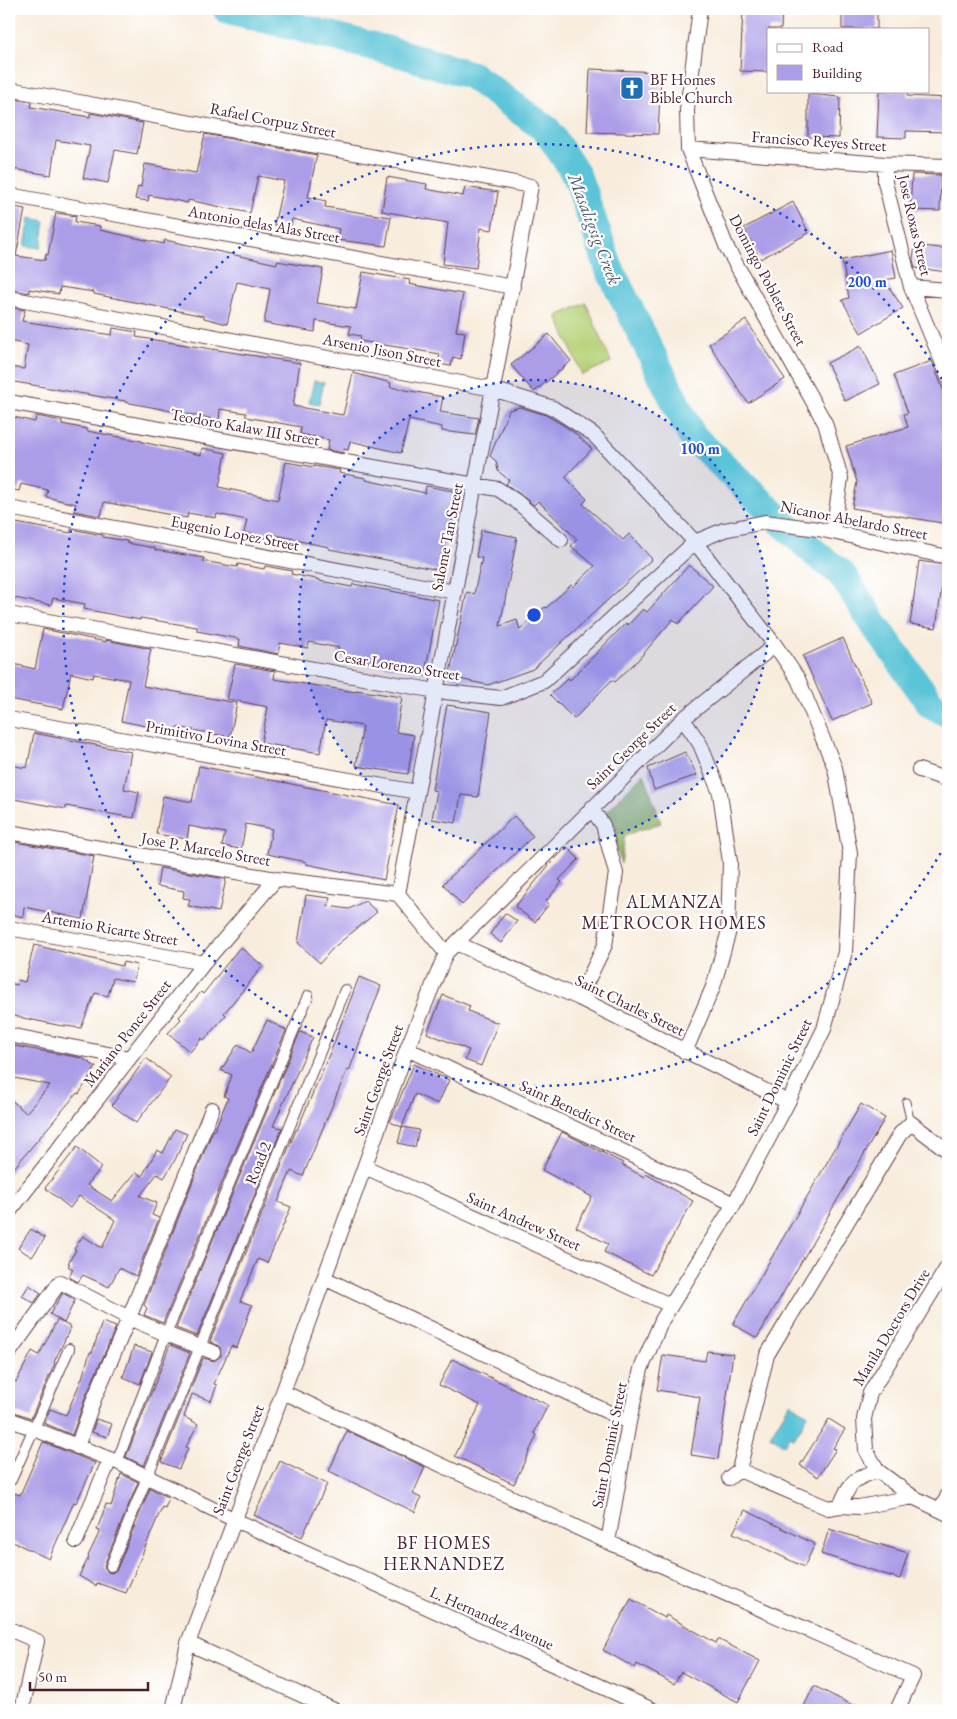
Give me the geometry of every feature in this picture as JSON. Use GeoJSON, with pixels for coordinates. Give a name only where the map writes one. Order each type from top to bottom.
{"type":"FeatureCollection","features":[{"type":"Feature","properties":{"kind":"street","name":"Domingo Poblete Street"},"geometry":{"type":"LineString","coordinates":[[700,9],[687,110],[688,149],[727,248],[825,423],[841,478],[832,532]]}},
{"type":"Feature","properties":{"kind":"street","name":"Rafael Corpuz Street"},"geometry":{"type":"LineString","coordinates":[[9,89],[532,186]]}},
{"type":"Feature","properties":{"kind":"street","name":"Francisco Reyes Street"},"geometry":{"type":"LineString","coordinates":[[688,149],[885,164],[948,166]]}},
{"type":"Feature","properties":{"kind":"street","name":"Jose Roxas Street"},"geometry":{"type":"LineString","coordinates":[[885,164],[885,182],[911,287],[948,376]]}},
{"type":"Feature","properties":{"kind":"street","name":"Salome Tan Street"},"geometry":{"type":"LineString","coordinates":[[398,894],[532,186]]}},
{"type":"Feature","properties":{"kind":"street","name":"Antonio delas Alas Street"},"geometry":{"type":"LineString","coordinates":[[9,195],[513,287]]}},
{"type":"Feature","properties":{"kind":"street"},"geometry":{"type":"LineString","coordinates":[[911,287],[948,290]]}},
{"type":"Feature","properties":{"kind":"street","name":"Arsenio Jison Street"},"geometry":{"type":"LineString","coordinates":[[9,298],[493,389],[553,408],[593,434],[695,542],[735,594]]}},
{"type":"Feature","properties":{"kind":"street","name":"Teodoro Kalaw Ⅲ Street"},"geometry":{"type":"LineString","coordinates":[[9,402],[498,489],[516,501],[561,540]]}},
{"type":"Feature","properties":{"kind":"street","name":"Eugenio Lopez Street"},"geometry":{"type":"LineString","coordinates":[[9,508],[455,592]]}},
{"type":"Feature","properties":{"kind":"street","name":"Nicanor Abelardo Street"},"geometry":{"type":"LineString","coordinates":[[724,530],[765,522],[793,525],[948,557]]}},
{"type":"Feature","properties":{"kind":"street","name":"Cesar Lorenzo Street"},"geometry":{"type":"LineString","coordinates":[[9,614],[436,691],[501,698],[544,681],[695,542],[724,530]]}},
{"type":"Feature","properties":{"kind":"street","name":"Saint Dominic Street"},"geometry":{"type":"LineString","coordinates":[[608,1542],[629,1422],[641,1369],[670,1305],[734,1204],[824,1029],[845,952],[850,853],[835,768],[798,679],[775,645],[735,594]]}},
{"type":"Feature","properties":{"kind":"street","name":"Saint George Street"},"geometry":{"type":"LineString","coordinates":[[173,1710],[188,1643],[365,1168],[407,1049],[451,948],[683,719],[775,645]]}},
{"type":"Feature","properties":{"kind":"street","name":"Primitivo Lovina Street"},"geometry":{"type":"LineString","coordinates":[[9,719],[417,792]]}},
{"type":"Feature","properties":{"kind":"street"},"geometry":{"type":"LineString","coordinates":[[683,719],[700,744],[720,793],[730,862],[728,934],[713,987],[685,1052]]}},
{"type":"Feature","properties":{"kind":"street"},"geometry":{"type":"LineString","coordinates":[[919,770],[948,780]]}},
{"type":"Feature","properties":{"kind":"street"},"geometry":{"type":"LineString","coordinates":[[579,998],[605,945],[616,873],[603,825],[591,808]]}},
{"type":"Feature","properties":{"kind":"street","name":"Jose P. Marcelo Street"},"geometry":{"type":"LineString","coordinates":[[9,832],[276,879],[398,894]]}},
{"type":"Feature","properties":{"kind":"street","name":"Mariano Ponce Street"},"geometry":{"type":"LineString","coordinates":[[11,1203],[204,963],[276,879]]}},
{"type":"Feature","properties":{"kind":"street"},"geometry":{"type":"LineString","coordinates":[[398,894],[451,948]]}},
{"type":"Feature","properties":{"kind":"street","name":"Artemio Ricarte Street"},"geometry":{"type":"LineString","coordinates":[[9,928],[204,963]]}},
{"type":"Feature","properties":{"kind":"street","name":"Saint Charles Street"},"geometry":{"type":"LineString","coordinates":[[451,948],[579,998],[788,1102]]}},
{"type":"Feature","properties":{"kind":"street","name":"Road 2"},"geometry":{"type":"LineString","coordinates":[[111,1566],[345,990]]}},
{"type":"Feature","properties":{"kind":"street"},"geometry":{"type":"LineString","coordinates":[[76,1541],[113,1461],[308,996]]}},
{"type":"Feature","properties":{"kind":"street"},"geometry":{"type":"LineString","coordinates":[[9,1035],[129,1058]]}},
{"type":"Feature","properties":{"kind":"street","name":"Saint Benedict Street"},"geometry":{"type":"LineString","coordinates":[[407,1049],[734,1204]]}},
{"type":"Feature","properties":{"kind":"street"},"geometry":{"type":"LineString","coordinates":[[77,1447],[94,1399],[212,1109]]}},
{"type":"Feature","properties":{"kind":"street"},"geometry":{"type":"LineString","coordinates":[[912,1497],[859,1507],[840,1506],[828,1508],[734,1474],[767,1355],[900,1134],[911,1123],[948,1152]]}},
{"type":"Feature","properties":{"kind":"street","name":"Saint Andrew Street"},"geometry":{"type":"LineString","coordinates":[[365,1168],[670,1305]]}},
{"type":"Feature","properties":{"kind":"street","name":"Manila Doctors Drive"},"geometry":{"type":"LineString","coordinates":[[944,1512],[912,1497],[878,1471],[866,1450],[864,1420],[870,1392],[948,1266]]}},
{"type":"Feature","properties":{"kind":"street"},"geometry":{"type":"LineString","coordinates":[[324,1278],[629,1422]]}},
{"type":"Feature","properties":{"kind":"street"},"geometry":{"type":"LineString","coordinates":[[9,1353],[60,1282],[128,1318],[213,1352]]}},
{"type":"Feature","properties":{"kind":"street"},"geometry":{"type":"LineString","coordinates":[[11,1480],[69,1349]]}},
{"type":"Feature","properties":{"kind":"street"},"geometry":{"type":"LineString","coordinates":[[282,1392],[608,1542],[913,1676],[897,1710]]}},
{"type":"Feature","properties":{"kind":"street","name":"L. Hernandez Avenue"},"geometry":{"type":"LineString","coordinates":[[9,1419],[113,1461],[235,1520],[653,1710]]}},
{"type":"Feature","properties":{"kind":"street"},"geometry":{"type":"LineString","coordinates":[[840,1506],[850,1484],[864,1475],[878,1471]]}},
{"type":"Feature","properties":{"kind":"street"},"geometry":{"type":"LineString","coordinates":[[944,1512],[948,1495]]}},
{"type":"Feature","properties":{"kind":"street"},"geometry":{"type":"LineString","coordinates":[[9,1629],[37,1641],[22,1710]]}},
{"type":"Feature","properties":{"kind":"street"},"geometry":{"type":"LineString","coordinates":[[188,1643],[334,1710]]}},
{"type":"Feature","properties":{"kind":"lane"},"geometry":{"type":"LineString","coordinates":[[906,1102],[911,1123]]}},
{"type":"Feature","properties":{"kind":"green space"},"geometry":{"type":"Polygon","coordinates":[[[586,303],[611,362],[582,375],[557,316],[586,303]]]}},
{"type":"Feature","properties":{"kind":"green space"},"geometry":{"type":"Polygon","coordinates":[[[644,773],[661,823],[625,835],[621,864],[606,811],[644,773]]]}},
{"type":"Feature","properties":{"kind":"water"},"geometry":{"type":"Polygon","coordinates":[[[30,218],[45,221],[41,248],[25,246],[30,218]]]}},
{"type":"Feature","properties":{"kind":"water"},"geometry":{"type":"Polygon","coordinates":[[[314,381],[324,382],[319,404],[309,402],[314,381]]]}},
{"type":"Feature","properties":{"kind":"water"},"geometry":{"type":"Polygon","coordinates":[[[790,1403],[808,1415],[794,1439],[789,1436],[784,1445],[770,1436],[790,1403]]]}},
{"type":"Feature","properties":{"kind":"building"},"geometry":{"type":"Polygon","coordinates":[[[743,9],[782,9],[781,28],[767,28],[767,72],[740,71],[743,9]]]}},
{"type":"Feature","properties":{"kind":"building"},"geometry":{"type":"Polygon","coordinates":[[[842,11],[877,12],[877,28],[842,28],[842,11]]]}},
{"type":"Feature","properties":{"kind":"building"},"geometry":{"type":"Polygon","coordinates":[[[590,69],[661,72],[658,134],[587,132],[590,69]]]}},
{"type":"Feature","properties":{"kind":"building"},"geometry":{"type":"Polygon","coordinates":[[[879,92],[908,92],[907,96],[948,98],[948,132],[906,131],[906,138],[877,137],[879,92]]]}},
{"type":"Feature","properties":{"kind":"building"},"geometry":{"type":"Polygon","coordinates":[[[808,94],[840,97],[839,138],[808,137],[808,94]]]}},
{"type":"Feature","properties":{"kind":"building"},"geometry":{"type":"Polygon","coordinates":[[[14,99],[32,102],[31,107],[90,117],[90,113],[143,123],[137,154],[115,150],[108,183],[83,178],[90,146],[56,140],[51,175],[12,169],[13,158],[9,157],[9,131],[14,99]]]}},
{"type":"Feature","properties":{"kind":"building"},"geometry":{"type":"Polygon","coordinates":[[[205,134],[317,155],[308,197],[326,201],[325,207],[391,217],[386,246],[337,240],[339,229],[292,219],[290,228],[274,225],[284,181],[258,176],[250,213],[188,200],[188,203],[149,195],[148,201],[135,199],[138,186],[141,187],[145,164],[196,173],[205,134]]]}},
{"type":"Feature","properties":{"kind":"building"},"geometry":{"type":"Polygon","coordinates":[[[912,174],[941,175],[940,211],[910,210],[912,174]]]}},
{"type":"Feature","properties":{"kind":"building"},"geometry":{"type":"Polygon","coordinates":[[[387,177],[427,184],[426,189],[463,196],[465,187],[498,192],[492,230],[481,228],[476,268],[443,264],[448,223],[382,211],[387,177]]]}},
{"type":"Feature","properties":{"kind":"building"},"geometry":{"type":"Polygon","coordinates":[[[793,202],[809,233],[760,259],[744,228],[793,202]]]}},
{"type":"Feature","properties":{"kind":"building"},"geometry":{"type":"Polygon","coordinates":[[[9,206],[25,209],[16,256],[45,260],[46,254],[48,255],[56,213],[76,216],[75,222],[100,226],[100,230],[164,244],[165,240],[277,264],[277,261],[323,269],[317,303],[356,309],[363,272],[410,280],[409,284],[463,294],[456,331],[465,332],[461,359],[453,357],[451,366],[438,364],[440,354],[360,341],[361,336],[349,334],[351,326],[316,321],[315,332],[264,323],[270,289],[237,282],[227,324],[204,318],[204,316],[94,294],[94,292],[60,287],[59,294],[29,289],[29,293],[9,289],[9,206]]]}},
{"type":"Feature","properties":{"kind":"building"},"geometry":{"type":"Polygon","coordinates":[[[915,245],[948,249],[948,272],[915,268],[913,259],[915,245]]]}},
{"type":"Feature","properties":{"kind":"building"},"geometry":{"type":"Polygon","coordinates":[[[891,250],[896,278],[884,280],[903,308],[861,333],[842,300],[849,298],[842,260],[891,250]]]}},
{"type":"Feature","properties":{"kind":"building"},"geometry":{"type":"Polygon","coordinates":[[[9,307],[25,310],[22,321],[112,335],[113,328],[137,332],[136,337],[300,363],[293,406],[343,415],[353,373],[391,383],[390,387],[443,397],[440,412],[479,418],[475,435],[442,431],[442,427],[409,420],[401,453],[350,441],[348,450],[344,449],[343,453],[327,450],[329,440],[300,434],[301,427],[246,417],[246,413],[220,409],[219,420],[125,401],[9,381],[9,367],[24,369],[28,345],[9,341],[9,307]]]}},
{"type":"Feature","properties":{"kind":"building"},"geometry":{"type":"Polygon","coordinates":[[[746,320],[785,379],[748,403],[709,344],[746,320]]]}},
{"type":"Feature","properties":{"kind":"building"},"geometry":{"type":"Polygon","coordinates":[[[549,334],[571,361],[534,392],[511,365],[549,334]]]}},
{"type":"Feature","properties":{"kind":"building"},"geometry":{"type":"Polygon","coordinates":[[[861,346],[880,384],[845,401],[827,363],[861,346]]]}},
{"type":"Feature","properties":{"kind":"building"},"geometry":{"type":"Polygon","coordinates":[[[932,361],[948,402],[948,524],[852,508],[857,482],[846,446],[908,427],[904,414],[908,413],[894,375],[932,361]]]}},
{"type":"Feature","properties":{"kind":"building"},"geometry":{"type":"Polygon","coordinates":[[[520,407],[546,415],[576,434],[592,449],[565,477],[587,499],[583,504],[623,540],[629,534],[652,559],[533,669],[488,685],[449,677],[467,592],[474,594],[482,558],[476,557],[481,530],[517,537],[500,626],[517,620],[520,630],[571,585],[573,587],[595,566],[571,546],[577,539],[538,501],[534,505],[506,484],[509,480],[498,471],[496,461],[490,456],[509,410],[520,407]]]}},
{"type":"Feature","properties":{"kind":"building"},"geometry":{"type":"Polygon","coordinates":[[[9,416],[35,422],[36,416],[62,421],[62,424],[87,429],[87,431],[142,441],[201,455],[202,448],[226,453],[219,487],[278,500],[286,462],[340,470],[339,473],[425,493],[426,486],[458,492],[451,527],[448,526],[439,570],[329,549],[329,547],[270,534],[269,538],[244,533],[247,520],[217,514],[216,518],[188,513],[187,518],[104,502],[101,516],[74,511],[76,504],[46,497],[48,490],[21,484],[19,491],[9,489],[9,416]]]}},
{"type":"Feature","properties":{"kind":"building"},"geometry":{"type":"Polygon","coordinates":[[[16,523],[71,533],[71,529],[155,548],[155,550],[204,558],[203,561],[237,567],[238,564],[264,569],[265,566],[292,571],[291,574],[320,581],[352,587],[353,584],[439,600],[425,673],[363,661],[364,658],[338,653],[339,648],[309,642],[308,648],[280,643],[278,654],[239,646],[240,639],[197,631],[197,627],[140,618],[140,620],[84,609],[85,604],[53,598],[51,605],[9,597],[9,524],[15,526],[16,523]]]}},
{"type":"Feature","properties":{"kind":"building"},"geometry":{"type":"Polygon","coordinates":[[[919,561],[945,565],[936,628],[910,624],[919,561]]]}},
{"type":"Feature","properties":{"kind":"building"},"geometry":{"type":"Polygon","coordinates":[[[689,565],[713,586],[678,624],[673,619],[638,660],[615,682],[612,680],[574,719],[550,695],[568,678],[570,680],[626,623],[628,625],[643,609],[647,612],[689,565]]]}},
{"type":"Feature","properties":{"kind":"building"},"geometry":{"type":"Polygon","coordinates":[[[43,629],[151,649],[143,686],[237,703],[230,737],[177,727],[176,732],[121,721],[129,680],[94,674],[93,678],[71,673],[63,709],[9,699],[9,663],[35,669],[43,629]]]}},
{"type":"Feature","properties":{"kind":"building"},"geometry":{"type":"Polygon","coordinates":[[[843,638],[872,703],[832,721],[803,656],[843,638]]]}},
{"type":"Feature","properties":{"kind":"building"},"geometry":{"type":"Polygon","coordinates":[[[235,664],[275,671],[274,679],[402,697],[396,732],[414,735],[408,774],[356,766],[363,726],[326,720],[320,753],[261,743],[268,707],[227,699],[235,664]]]}},
{"type":"Feature","properties":{"kind":"building"},"geometry":{"type":"Polygon","coordinates":[[[447,705],[491,712],[478,797],[461,795],[456,823],[432,819],[437,791],[432,790],[447,705]]]}},
{"type":"Feature","properties":{"kind":"building"},"geometry":{"type":"Polygon","coordinates":[[[34,733],[131,752],[124,789],[139,792],[134,818],[66,806],[66,809],[9,798],[9,765],[27,768],[34,733]]]}},
{"type":"Feature","properties":{"kind":"building"},"geometry":{"type":"Polygon","coordinates":[[[685,752],[697,775],[654,790],[648,768],[685,752]]]}},
{"type":"Feature","properties":{"kind":"building"},"geometry":{"type":"Polygon","coordinates":[[[199,766],[399,805],[384,880],[267,854],[272,829],[246,824],[241,849],[222,846],[225,833],[189,826],[187,839],[156,834],[163,796],[192,802],[199,766]]]}},
{"type":"Feature","properties":{"kind":"building"},"geometry":{"type":"Polygon","coordinates":[[[514,816],[533,836],[462,905],[443,884],[514,816]]]}},
{"type":"Feature","properties":{"kind":"building"},"geometry":{"type":"Polygon","coordinates":[[[9,841],[94,856],[83,919],[24,907],[23,917],[9,914],[9,841]]]}},
{"type":"Feature","properties":{"kind":"building"},"geometry":{"type":"Polygon","coordinates":[[[567,847],[579,859],[559,880],[562,882],[546,901],[549,904],[535,922],[515,907],[549,865],[567,847]]]}},
{"type":"Feature","properties":{"kind":"building"},"geometry":{"type":"Polygon","coordinates":[[[160,868],[226,879],[219,912],[188,906],[190,899],[183,898],[184,891],[157,886],[160,868]]]}},
{"type":"Feature","properties":{"kind":"building"},"geometry":{"type":"Polygon","coordinates":[[[306,895],[330,898],[328,906],[349,909],[365,901],[377,912],[333,948],[320,963],[298,943],[306,895]]]}},
{"type":"Feature","properties":{"kind":"building"},"geometry":{"type":"Polygon","coordinates":[[[505,913],[517,921],[501,943],[490,934],[505,913]]]}},
{"type":"Feature","properties":{"kind":"building"},"geometry":{"type":"Polygon","coordinates":[[[34,945],[122,966],[123,962],[137,965],[133,982],[113,978],[108,996],[95,993],[81,1028],[9,1015],[9,983],[17,985],[18,980],[25,982],[34,945]]]}},
{"type":"Feature","properties":{"kind":"building"},"geometry":{"type":"Polygon","coordinates":[[[240,947],[263,966],[224,1013],[226,1015],[204,1040],[202,1038],[190,1052],[168,1033],[181,1019],[179,1017],[201,992],[203,994],[240,947]]]}},
{"type":"Feature","properties":{"kind":"building"},"geometry":{"type":"Polygon","coordinates":[[[359,977],[381,986],[349,1071],[347,1070],[303,1176],[291,1171],[278,1202],[291,1207],[267,1263],[258,1259],[240,1301],[252,1305],[237,1348],[231,1346],[214,1384],[217,1385],[211,1401],[192,1394],[184,1417],[198,1424],[186,1447],[188,1448],[179,1469],[161,1462],[203,1358],[214,1361],[221,1356],[220,1347],[210,1341],[296,1130],[334,1043],[359,977]]]}},
{"type":"Feature","properties":{"kind":"building"},"geometry":{"type":"Polygon","coordinates":[[[443,995],[470,1006],[468,1011],[498,1023],[481,1066],[465,1060],[469,1050],[427,1033],[443,995]]]}},
{"type":"Feature","properties":{"kind":"building"},"geometry":{"type":"Polygon","coordinates":[[[267,1020],[286,1030],[163,1323],[144,1315],[147,1308],[144,1305],[213,1130],[228,1098],[224,1096],[232,1075],[221,1070],[238,1044],[251,1053],[267,1020]]]}},
{"type":"Feature","properties":{"kind":"building"},"geometry":{"type":"Polygon","coordinates":[[[300,1032],[313,1037],[273,1126],[282,1128],[197,1336],[176,1328],[300,1032]]]}},
{"type":"Feature","properties":{"kind":"building"},"geometry":{"type":"Polygon","coordinates":[[[9,1045],[82,1058],[96,1067],[79,1094],[77,1093],[9,1174],[9,1098],[26,1113],[50,1085],[9,1077],[9,1045]]]}},
{"type":"Feature","properties":{"kind":"building"},"geometry":{"type":"Polygon","coordinates":[[[146,1058],[171,1077],[136,1123],[112,1105],[146,1058]]]}},
{"type":"Feature","properties":{"kind":"building"},"geometry":{"type":"Polygon","coordinates":[[[414,1064],[449,1080],[438,1104],[415,1094],[402,1127],[390,1122],[414,1064]]]}},
{"type":"Feature","properties":{"kind":"building"},"geometry":{"type":"Polygon","coordinates":[[[861,1104],[885,1118],[757,1338],[733,1324],[861,1104]]]}},
{"type":"Feature","properties":{"kind":"building"},"geometry":{"type":"Polygon","coordinates":[[[402,1127],[419,1130],[415,1147],[398,1143],[402,1127]]]}},
{"type":"Feature","properties":{"kind":"building"},"geometry":{"type":"Polygon","coordinates":[[[175,1129],[187,1134],[175,1160],[164,1178],[157,1174],[140,1196],[157,1203],[152,1215],[159,1218],[136,1276],[119,1268],[109,1287],[83,1275],[78,1282],[69,1277],[73,1269],[68,1266],[70,1264],[68,1263],[76,1250],[74,1249],[83,1236],[102,1248],[115,1220],[79,1196],[70,1208],[45,1188],[77,1147],[102,1167],[87,1185],[112,1201],[136,1172],[142,1176],[157,1150],[163,1153],[175,1129]]]}},
{"type":"Feature","properties":{"kind":"building"},"geometry":{"type":"Polygon","coordinates":[[[562,1132],[623,1163],[622,1165],[644,1177],[646,1174],[693,1201],[651,1275],[604,1252],[608,1244],[576,1227],[592,1197],[542,1170],[562,1132]]]}},
{"type":"Feature","properties":{"kind":"building"},"geometry":{"type":"Polygon","coordinates":[[[31,1229],[45,1238],[32,1257],[18,1248],[31,1229]]]}},
{"type":"Feature","properties":{"kind":"building"},"geometry":{"type":"Polygon","coordinates":[[[29,1285],[41,1293],[34,1303],[22,1296],[29,1285]]]}},
{"type":"Feature","properties":{"kind":"building"},"geometry":{"type":"Polygon","coordinates":[[[63,1293],[75,1300],[64,1323],[50,1314],[63,1293]]]}},
{"type":"Feature","properties":{"kind":"building"},"geometry":{"type":"Polygon","coordinates":[[[57,1320],[71,1327],[31,1418],[9,1410],[9,1377],[16,1382],[32,1351],[39,1355],[57,1320]]]}},
{"type":"Feature","properties":{"kind":"building"},"geometry":{"type":"Polygon","coordinates":[[[102,1322],[116,1327],[86,1396],[72,1435],[44,1423],[50,1409],[66,1415],[82,1378],[90,1352],[92,1353],[102,1322]]]}},
{"type":"Feature","properties":{"kind":"building"},"geometry":{"type":"Polygon","coordinates":[[[170,1345],[190,1353],[144,1466],[126,1457],[170,1345]]]}},
{"type":"Feature","properties":{"kind":"building"},"geometry":{"type":"Polygon","coordinates":[[[134,1346],[152,1352],[140,1384],[123,1377],[134,1346]]]}},
{"type":"Feature","properties":{"kind":"building"},"geometry":{"type":"Polygon","coordinates":[[[707,1351],[733,1354],[718,1459],[691,1455],[700,1397],[657,1390],[663,1355],[705,1361],[707,1351]]]}},
{"type":"Feature","properties":{"kind":"building"},"geometry":{"type":"Polygon","coordinates":[[[452,1359],[548,1405],[534,1433],[537,1435],[514,1484],[455,1456],[480,1405],[439,1385],[452,1359]]]}},
{"type":"Feature","properties":{"kind":"building"},"geometry":{"type":"Polygon","coordinates":[[[96,1419],[112,1424],[107,1437],[92,1432],[96,1419]]]}},
{"type":"Feature","properties":{"kind":"building"},"geometry":{"type":"Polygon","coordinates":[[[829,1419],[845,1429],[833,1448],[836,1449],[818,1477],[800,1465],[829,1419]]]}},
{"type":"Feature","properties":{"kind":"building"},"geometry":{"type":"Polygon","coordinates":[[[347,1431],[425,1467],[413,1494],[421,1498],[415,1512],[329,1471],[347,1431]]]}},
{"type":"Feature","properties":{"kind":"building"},"geometry":{"type":"Polygon","coordinates":[[[43,1442],[95,1463],[76,1503],[74,1502],[49,1559],[9,1540],[9,1491],[20,1495],[43,1442]]]}},
{"type":"Feature","properties":{"kind":"building"},"geometry":{"type":"Polygon","coordinates":[[[280,1461],[327,1484],[302,1537],[254,1515],[280,1461]]]}},
{"type":"Feature","properties":{"kind":"building"},"geometry":{"type":"Polygon","coordinates":[[[121,1474],[138,1482],[105,1563],[104,1567],[108,1572],[112,1573],[117,1569],[150,1488],[169,1498],[165,1508],[162,1507],[126,1593],[97,1583],[96,1586],[79,1576],[100,1531],[97,1530],[106,1504],[111,1506],[121,1474]]]}},
{"type":"Feature","properties":{"kind":"building"},"geometry":{"type":"Polygon","coordinates":[[[745,1510],[815,1544],[804,1567],[733,1533],[745,1510]]]}},
{"type":"Feature","properties":{"kind":"building"},"geometry":{"type":"Polygon","coordinates":[[[829,1529],[908,1553],[900,1579],[821,1554],[829,1529]]]}},
{"type":"Feature","properties":{"kind":"building"},"geometry":{"type":"Polygon","coordinates":[[[631,1599],[665,1618],[666,1615],[716,1643],[718,1639],[760,1661],[738,1702],[681,1672],[674,1684],[637,1664],[635,1668],[603,1650],[631,1599]]]}},
{"type":"Feature","properties":{"kind":"building"},"geometry":{"type":"Polygon","coordinates":[[[814,1686],[862,1710],[802,1710],[814,1686]]]}},
{"type":"Feature","properties":{"kind":"waterway","name":"Masaligsig Creek"},"geometry":{"type":"LineString","coordinates":[[227,9],[402,54],[471,75],[547,130],[577,176],[609,268],[692,436],[817,555],[841,573],[876,627],[931,704],[948,713]]}},
{"type":"Feature","properties":{"kind":"place","name":"BF Homes Bible Church"},"geometry":{"type":"Point","coordinates":[632,88]}},
{"type":"Feature","properties":{"kind":"district","name":"ALMANZA METROCOR HOMES"},"geometry":{"type":"Point","coordinates":[674,911]}},
{"type":"Feature","properties":{"kind":"district","name":"BF HOMES HERNANDEZ"},"geometry":{"type":"Point","coordinates":[444,1552]}}]}
